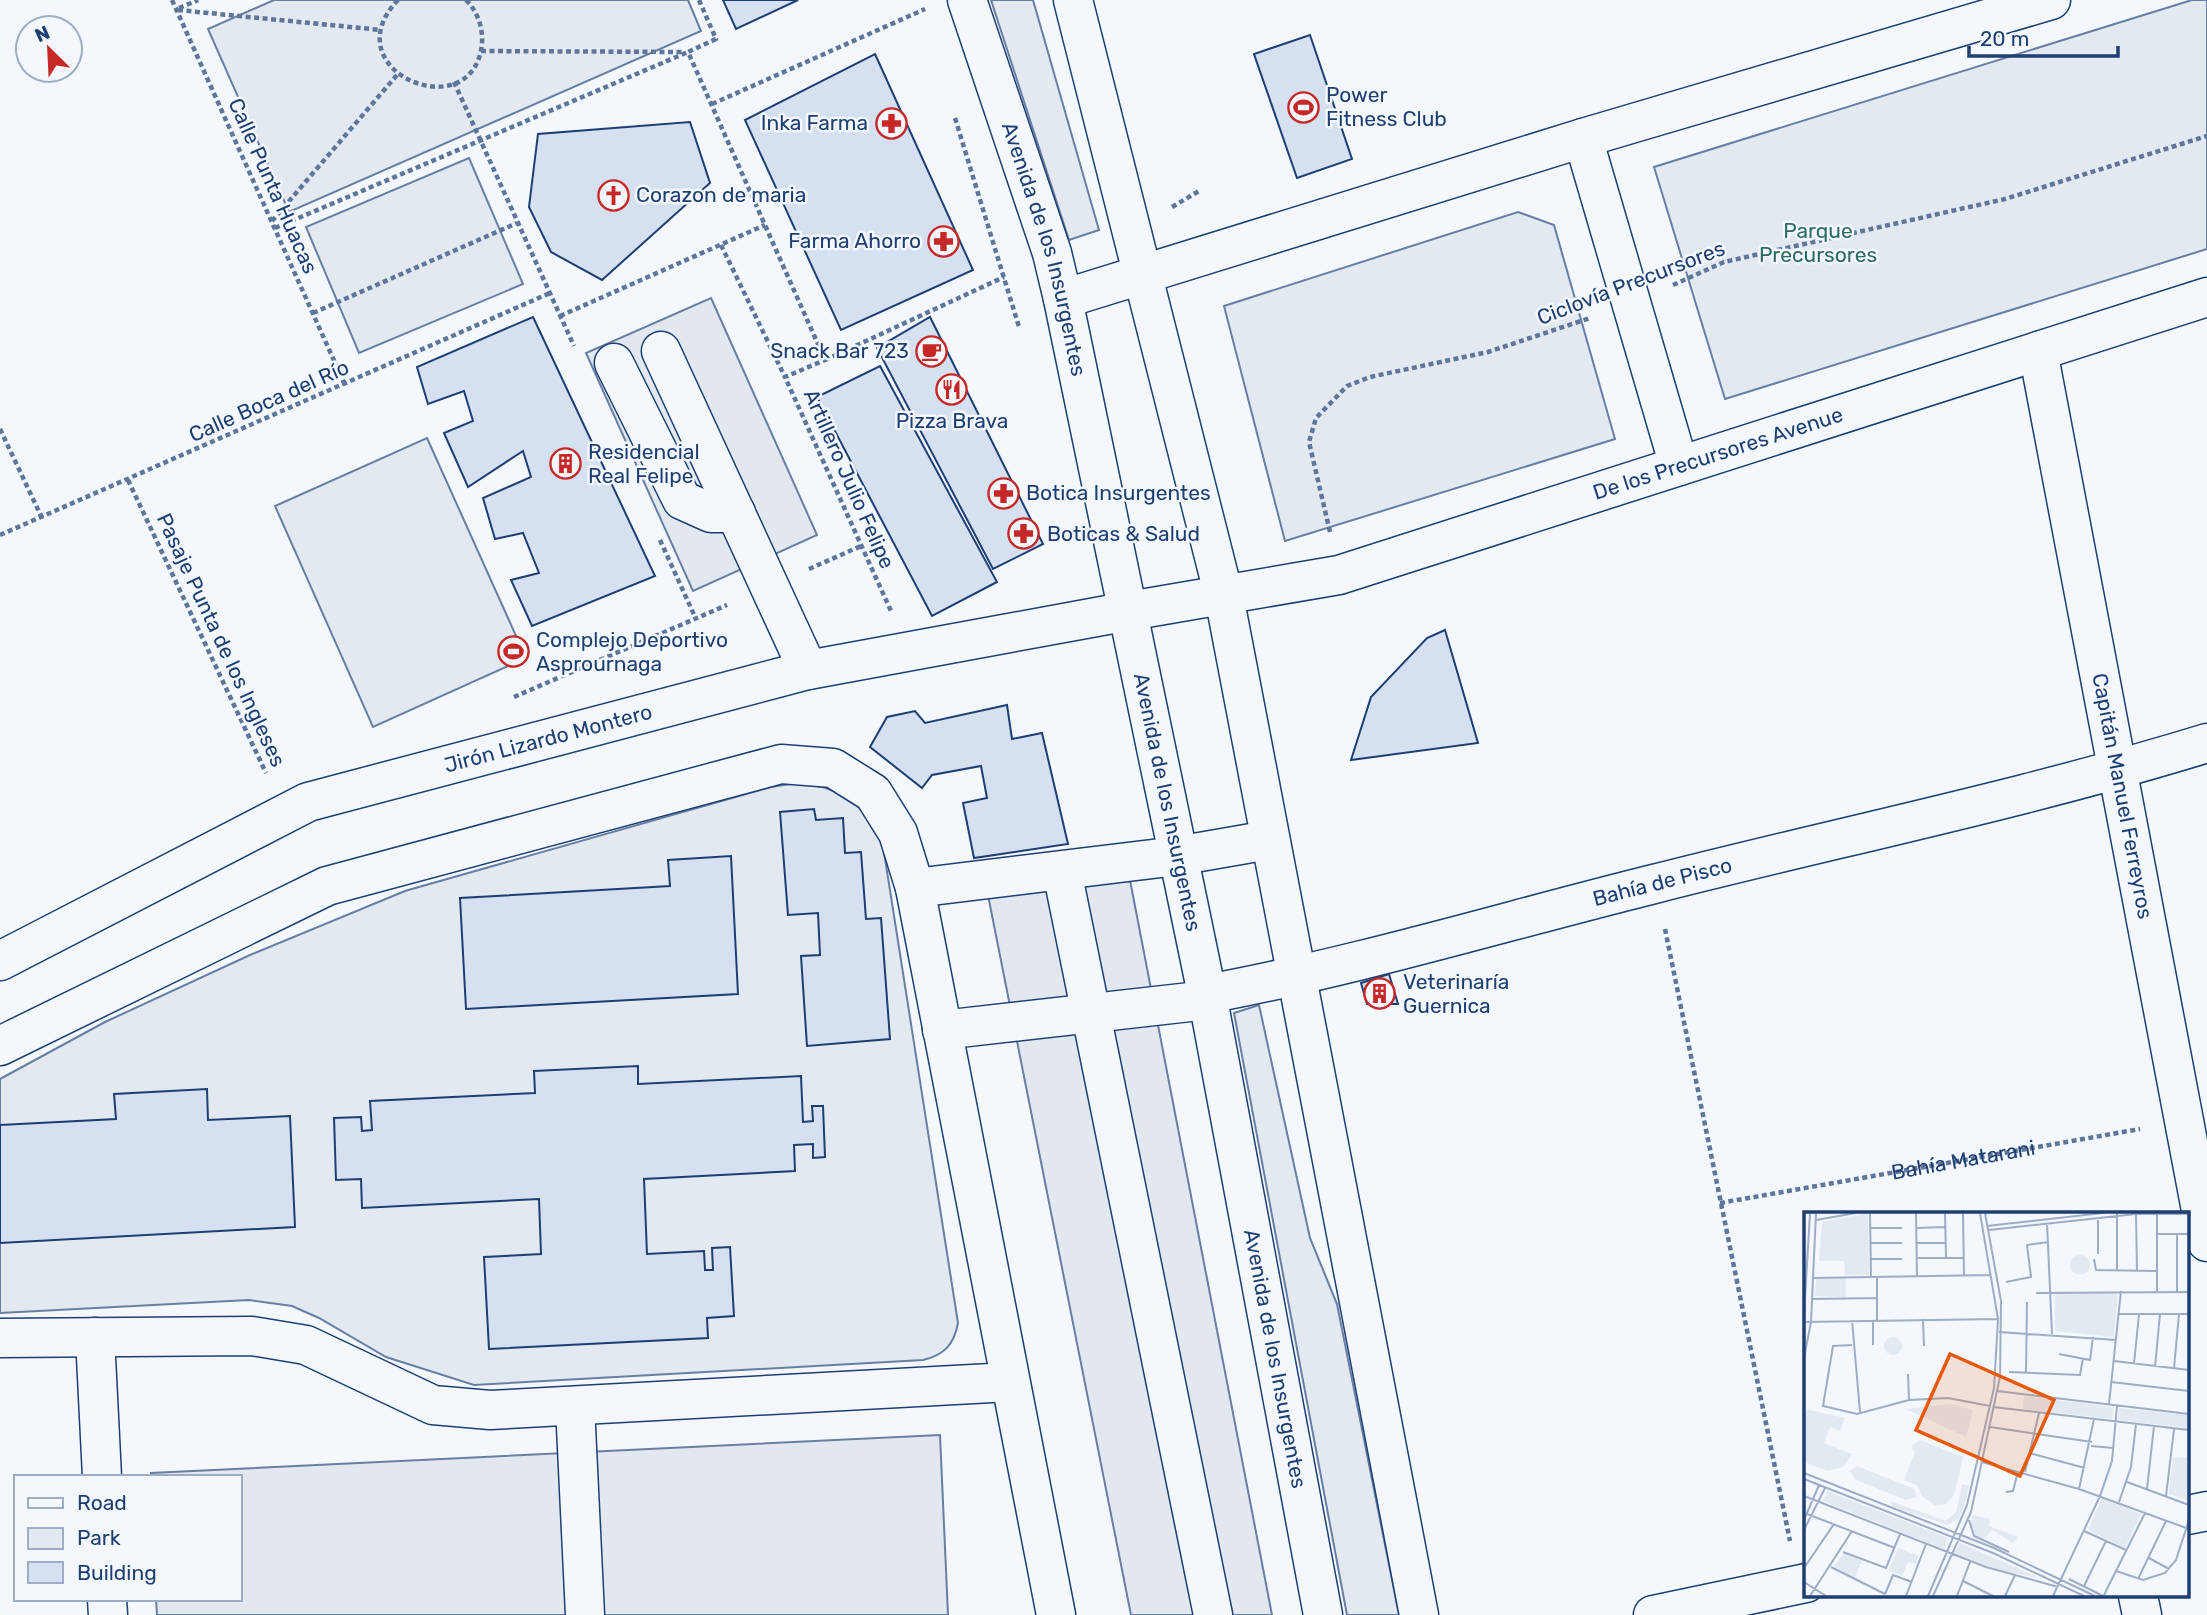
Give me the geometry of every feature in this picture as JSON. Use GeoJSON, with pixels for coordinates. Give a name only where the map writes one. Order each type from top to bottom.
{"type":"FeatureCollection","features":[{"type":"Feature","properties":{"kind":"main road"},"geometry":{"type":"LineString","coordinates":[[1073,0],[1224,596],[1419,1615]]}},
{"type":"Feature","properties":{"kind":"main road"},"geometry":{"type":"LineString","coordinates":[[1063,299],[1583,138],[2050,0]]}},
{"type":"Feature","properties":{"kind":"main road","name":"Avenida de los Insurgentes"},"geometry":{"type":"LineString","coordinates":[[949,4],[1052,253],[1063,299],[1208,997],[1323,1615]]}},
{"type":"Feature","properties":{"kind":"main road"},"geometry":{"type":"LineString","coordinates":[[1583,138],[1679,466]]}},
{"type":"Feature","properties":{"kind":"main road","name":"De los Precursores Avenue"},"geometry":{"type":"LineString","coordinates":[[1129,611],[1339,575],[2207,297]]}},
{"type":"Feature","properties":{"kind":"main road"},"geometry":{"type":"LineString","coordinates":[[661,351],[808,670]]}},
{"type":"Feature","properties":{"kind":"main road","name":"Capitán Manuel Ferreyros"},"geometry":{"type":"LineString","coordinates":[[2038,351],[2118,771],[2196,1120],[2207,1242]]}},
{"type":"Feature","properties":{"kind":"main road"},"geometry":{"type":"LineString","coordinates":[[614,363],[682,500],[710,513],[736,513]]}},
{"type":"Feature","properties":{"kind":"main road","name":"Jirón Lizardo Montero"},"geometry":{"type":"LineString","coordinates":[[0,961],[308,802],[808,670],[1129,611]]}},
{"type":"Feature","properties":{"kind":"main road","name":"Bahía de Pisco"},"geometry":{"type":"LineString","coordinates":[[942,1030],[1091,1014],[1208,997],[1655,883],[2118,771],[2207,743]]}},
{"type":"Feature","properties":{"kind":"main road"},"geometry":{"type":"LineString","coordinates":[[0,1046],[327,886],[781,764],[833,768],[873,793],[898,833],[915,888],[1056,1615]]}},
{"type":"Feature","properties":{"kind":"main road"},"geometry":{"type":"LineString","coordinates":[[915,888],[1177,856],[1269,840]]}},
{"type":"Feature","properties":{"kind":"main road"},"geometry":{"type":"LineString","coordinates":[[1062,871],[1213,1615]]}},
{"type":"Feature","properties":{"kind":"main road"},"geometry":{"type":"LineString","coordinates":[[0,1338],[252,1336],[306,1345],[433,1405],[490,1410],[1010,1382]]}},
{"type":"Feature","properties":{"kind":"main road"},"geometry":{"type":"LineString","coordinates":[[95,1337],[102,1475]]}},
{"type":"Feature","properties":{"kind":"main road"},"geometry":{"type":"LineString","coordinates":[[575,1406],[585,1615]]}},
{"type":"Feature","properties":{"kind":"main road"},"geometry":{"type":"LineString","coordinates":[[1653,1615],[1802,1583]]}},
{"type":"Feature","properties":{"kind":"path","name":"Calle Punta Huacas"},"geometry":{"type":"LineString","coordinates":[[172,0],[345,385]]}},
{"type":"Feature","properties":{"kind":"path"},"geometry":{"type":"LineString","coordinates":[[177,10],[198,0]]}},
{"type":"Feature","properties":{"kind":"path"},"geometry":{"type":"LineString","coordinates":[[398,0],[386,15],[381,30],[381,47],[397,75],[411,84],[428,88],[445,87],[474,67],[481,51],[483,33],[469,1]]}},
{"type":"Feature","properties":{"kind":"path"},"geometry":{"type":"LineString","coordinates":[[275,228],[716,39],[699,0]]}},
{"type":"Feature","properties":{"kind":"path"},"geometry":{"type":"LineString","coordinates":[[919,0],[926,24]]}},
{"type":"Feature","properties":{"kind":"path"},"geometry":{"type":"LineString","coordinates":[[712,104],[922,10],[949,4]]}},
{"type":"Feature","properties":{"kind":"path"},"geometry":{"type":"LineString","coordinates":[[177,10],[381,30]]}},
{"type":"Feature","properties":{"kind":"path"},"geometry":{"type":"LineString","coordinates":[[481,51],[688,52]]}},
{"type":"Feature","properties":{"kind":"path","name":"Artillero Julio Felipe"},"geometry":{"type":"LineString","coordinates":[[688,52],[825,360],[785,377],[892,613]]}},
{"type":"Feature","properties":{"kind":"path"},"geometry":{"type":"LineString","coordinates":[[272,221],[397,75]]}},
{"type":"Feature","properties":{"kind":"path"},"geometry":{"type":"LineString","coordinates":[[313,313],[517,223],[454,82]]}},
{"type":"Feature","properties":{"kind":"path"},"geometry":{"type":"LineString","coordinates":[[955,117],[1020,330]]}},
{"type":"Feature","properties":{"kind":"path","name":"Ciclovía Precursores"},"geometry":{"type":"LineString","coordinates":[[1339,575],[1309,442],[1316,418],[1347,386],[1370,377],[1488,352],[1631,303],[1724,262],[2005,199],[2207,136]]}},
{"type":"Feature","properties":{"kind":"path","name":"Calle Boca del Río"},"geometry":{"type":"LineString","coordinates":[[0,535],[550,293],[517,223]]}},
{"type":"Feature","properties":{"kind":"path"},"geometry":{"type":"LineString","coordinates":[[560,316],[765,225]]}},
{"type":"Feature","properties":{"kind":"path"},"geometry":{"type":"LineString","coordinates":[[721,245],[785,377]]}},
{"type":"Feature","properties":{"kind":"path"},"geometry":{"type":"LineString","coordinates":[[825,360],[1004,277]]}},
{"type":"Feature","properties":{"kind":"path"},"geometry":{"type":"LineString","coordinates":[[0,429],[42,518]]}},
{"type":"Feature","properties":{"kind":"path","name":"Pasaje Punta de los Ingleses"},"geometry":{"type":"LineString","coordinates":[[128,480],[285,813]]}},
{"type":"Feature","properties":{"kind":"path"},"geometry":{"type":"LineString","coordinates":[[506,701],[861,546]]}},
{"type":"Feature","properties":{"kind":"path"},"geometry":{"type":"LineString","coordinates":[[1655,883],[1720,1203],[1802,1583]]}},
{"type":"Feature","properties":{"kind":"path","name":"Bahía Matarani"},"geometry":{"type":"LineString","coordinates":[[1720,1203],[2196,1120]]}},
{"type":"Feature","properties":{"kind":"green space"},"geometry":{"type":"Polygon","coordinates":[[[274,0],[688,0],[701,31],[289,212],[208,29],[274,0]]]}},
{"type":"Feature","properties":{"kind":"green space"},"geometry":{"type":"Polygon","coordinates":[[[991,0],[1033,0],[1099,230],[1069,240],[991,0]]]}},
{"type":"Feature","properties":{"kind":"green space","name":"Parque Precursores"},"geometry":{"type":"Polygon","coordinates":[[[2192,0],[2207,0],[2207,249],[1725,399],[1654,167],[2192,0]]]}},
{"type":"Feature","properties":{"kind":"green space"},"geometry":{"type":"Polygon","coordinates":[[[469,158],[523,284],[359,353],[306,227],[469,158]]]}},
{"type":"Feature","properties":{"kind":"green space"},"geometry":{"type":"Polygon","coordinates":[[[1518,212],[1554,225],[1615,439],[1285,541],[1224,306],[1518,212]]]}},
{"type":"Feature","properties":{"kind":"green space"},"geometry":{"type":"Polygon","coordinates":[[[427,438],[526,658],[373,727],[275,506],[427,438]]]}},
{"type":"Feature","properties":{"kind":"green space"},"geometry":{"type":"Polygon","coordinates":[[[797,783],[825,788],[846,797],[863,811],[881,833],[958,1323],[951,1343],[942,1352],[923,1360],[474,1385],[386,1357],[319,1318],[292,1306],[249,1300],[0,1313],[0,1079],[105,1022],[250,955],[405,891],[771,787],[797,783]]]}},
{"type":"Feature","properties":{"kind":"green space"},"geometry":{"type":"Polygon","coordinates":[[[1259,1005],[1310,1238],[1337,1304],[1399,1615],[1347,1615],[1234,1013],[1259,1005]]]}},
{"type":"Feature","properties":{"kind":"shaded area"},"geometry":{"type":"Polygon","coordinates":[[[711,298],[817,535],[693,591],[586,353],[711,298]]]}},
{"type":"Feature","properties":{"kind":"shaded area"},"geometry":{"type":"Polygon","coordinates":[[[1123,844],[1272,1615],[1131,1615],[982,865],[1123,844]]]}},
{"type":"Feature","properties":{"kind":"shaded area"},"geometry":{"type":"Polygon","coordinates":[[[940,1435],[948,1615],[157,1615],[156,1601],[242,1601],[242,1475],[151,1473],[940,1435]]]}},
{"type":"Feature","properties":{"kind":"building"},"geometry":{"type":"Polygon","coordinates":[[[723,0],[798,0],[736,29],[723,0]]]}},
{"type":"Feature","properties":{"kind":"building","name":"Power Fitness Club"},"geometry":{"type":"Polygon","coordinates":[[[1310,35],[1352,159],[1297,178],[1254,54],[1310,35]]]}},
{"type":"Feature","properties":{"kind":"building"},"geometry":{"type":"Polygon","coordinates":[[[875,54],[973,270],[841,330],[745,120],[875,54]]]}},
{"type":"Feature","properties":{"kind":"building","name":"Corazon de maria"},"geometry":{"type":"Polygon","coordinates":[[[690,122],[710,183],[602,280],[551,252],[529,207],[538,134],[690,122]]]}},
{"type":"Feature","properties":{"kind":"building","name":"Residencial Real Felipe"},"geometry":{"type":"Polygon","coordinates":[[[533,317],[655,576],[532,626],[511,580],[539,573],[523,533],[495,539],[483,498],[531,477],[523,451],[468,487],[444,433],[473,421],[464,391],[428,404],[417,367],[533,317]]]}},
{"type":"Feature","properties":{"kind":"building"},"geometry":{"type":"Polygon","coordinates":[[[930,317],[1043,544],[993,569],[877,348],[930,317]]]}},
{"type":"Feature","properties":{"kind":"building"},"geometry":{"type":"Polygon","coordinates":[[[880,366],[997,582],[932,616],[817,397],[880,366]]]}},
{"type":"Feature","properties":{"kind":"building"},"geometry":{"type":"Polygon","coordinates":[[[1445,630],[1478,743],[1351,760],[1371,697],[1427,638],[1445,630]]]}},
{"type":"Feature","properties":{"kind":"building"},"geometry":{"type":"Polygon","coordinates":[[[1007,705],[1012,739],[1042,733],[1068,844],[974,858],[963,803],[987,798],[981,766],[932,775],[922,788],[870,747],[887,717],[915,711],[925,723],[1007,705]]]}},
{"type":"Feature","properties":{"kind":"building"},"geometry":{"type":"Polygon","coordinates":[[[814,809],[816,820],[843,818],[845,853],[861,852],[866,919],[881,918],[890,1039],[807,1046],[801,956],[820,955],[818,913],[788,915],[780,812],[814,809]]]}},
{"type":"Feature","properties":{"kind":"building"},"geometry":{"type":"Polygon","coordinates":[[[731,856],[738,994],[466,1009],[460,898],[670,886],[668,860],[731,856]]]}},
{"type":"Feature","properties":{"kind":"building","name":"Veterinaría Guernica"},"geometry":{"type":"Polygon","coordinates":[[[1389,974],[1398,1004],[1367,1004],[1361,983],[1389,974]]]}},
{"type":"Feature","properties":{"kind":"building"},"geometry":{"type":"Polygon","coordinates":[[[638,1066],[638,1084],[801,1076],[803,1122],[813,1121],[812,1106],[823,1106],[825,1157],[813,1158],[813,1144],[794,1145],[795,1171],[644,1179],[647,1254],[704,1251],[705,1270],[713,1270],[712,1248],[730,1247],[734,1316],[707,1318],[708,1338],[489,1349],[484,1257],[541,1254],[539,1199],[362,1208],[361,1179],[336,1180],[334,1118],[361,1117],[362,1131],[372,1130],[370,1101],[535,1093],[534,1071],[638,1066]]]}},
{"type":"Feature","properties":{"kind":"building"},"geometry":{"type":"Polygon","coordinates":[[[207,1089],[208,1120],[290,1116],[295,1227],[0,1243],[0,1125],[116,1119],[114,1094],[207,1089]]]}},
{"type":"Feature","properties":{"kind":"place","name":"Power Fitness Club"},"geometry":{"type":"Point","coordinates":[1303,107]}},
{"type":"Feature","properties":{"kind":"place","name":"Inka Farma"},"geometry":{"type":"Point","coordinates":[891,123]}},
{"type":"Feature","properties":{"kind":"place","name":"Corazon de maria"},"geometry":{"type":"Point","coordinates":[613,195]}},
{"type":"Feature","properties":{"kind":"place","name":"Farma Ahorro"},"geometry":{"type":"Point","coordinates":[944,241]}},
{"type":"Feature","properties":{"kind":"place","name":"Snack Bar 723"},"geometry":{"type":"Point","coordinates":[932,351]}},
{"type":"Feature","properties":{"kind":"place","name":"Pizza Brava"},"geometry":{"type":"Point","coordinates":[952,389]}},
{"type":"Feature","properties":{"kind":"place","name":"Residencial Real Felipe"},"geometry":{"type":"Point","coordinates":[565,464]}},
{"type":"Feature","properties":{"kind":"place","name":"Botica Insurgentes"},"geometry":{"type":"Point","coordinates":[1003,493]}},
{"type":"Feature","properties":{"kind":"place","name":"Boticas & Salud"},"geometry":{"type":"Point","coordinates":[1024,534]}},
{"type":"Feature","properties":{"kind":"place","name":"Complejo Deportivo Asprournaga"},"geometry":{"type":"Point","coordinates":[513,652]}},
{"type":"Feature","properties":{"kind":"place","name":"Veterinaría Guernica"},"geometry":{"type":"Point","coordinates":[1380,994]}}]}
